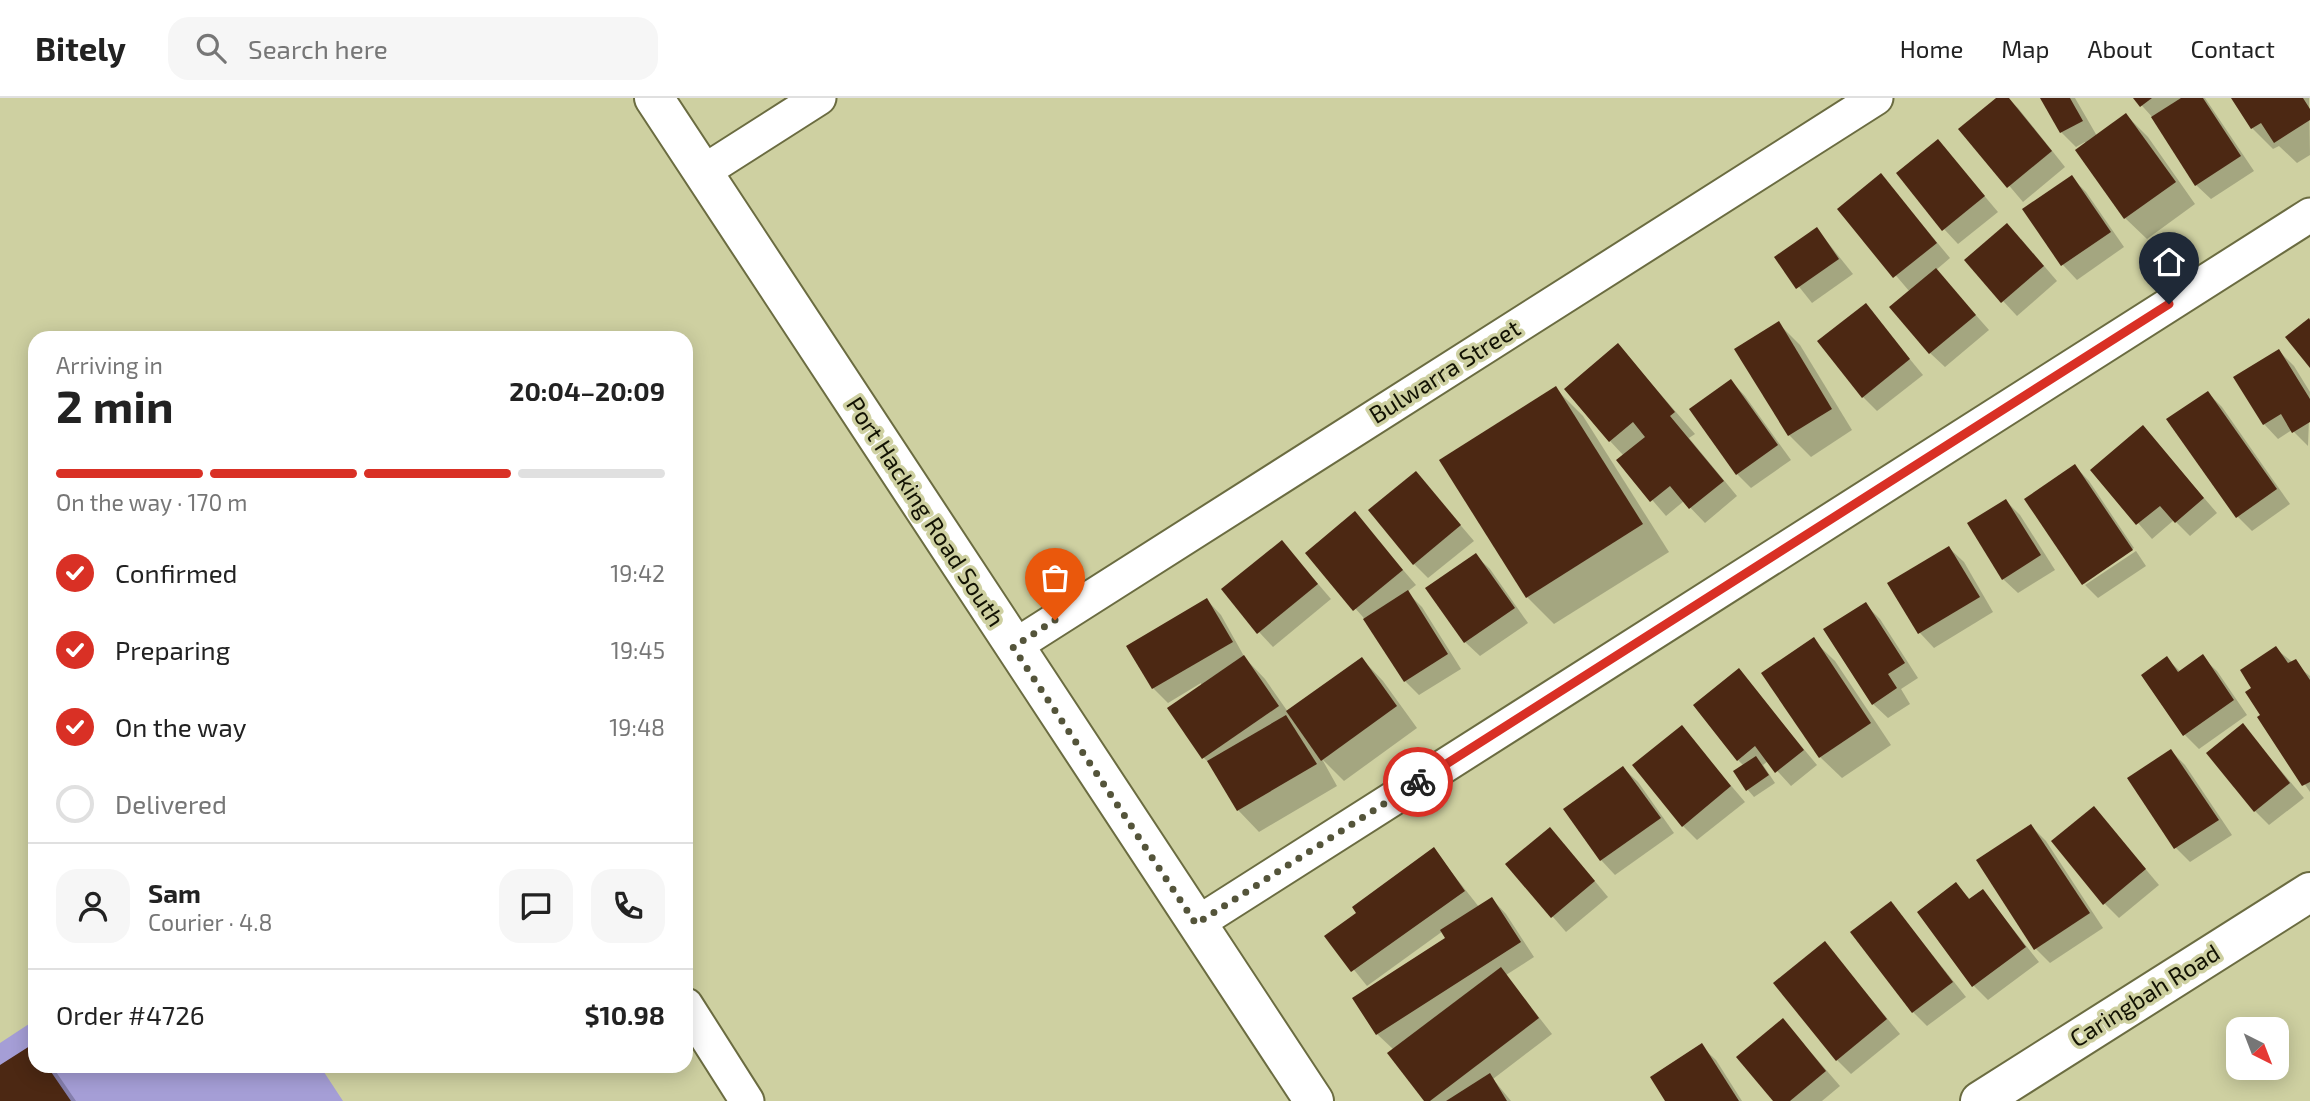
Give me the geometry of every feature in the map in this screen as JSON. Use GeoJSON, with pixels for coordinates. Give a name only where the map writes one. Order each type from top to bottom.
{"type":"FeatureCollection","features":[{"type":"Feature","properties":{"kind":"street","name":"Port Hacking Road South"},"geometry":{"type":"LineString","coordinates":[[654,98],[1314,1101]]}},
{"type":"Feature","properties":{"kind":"street"},"geometry":{"type":"LineString","coordinates":[[703,172],[819,98]]}},
{"type":"Feature","properties":{"kind":"street","name":"Bulwarra Street"},"geometry":{"type":"LineString","coordinates":[[1013,647],[1876,98]]}},
{"type":"Feature","properties":{"kind":"street"},"geometry":{"type":"LineString","coordinates":[[1196,924],[2310,215]]}},
{"type":"Feature","properties":{"kind":"street","name":"Caringbah Road"},"geometry":{"type":"LineString","coordinates":[[1980,1101],[2310,892]]}},
{"type":"Feature","properties":{"kind":"street"},"geometry":{"type":"LineString","coordinates":[[693,1016],[747,1101]]}},
{"type":"Feature","properties":{"kind":"shaded area"},"geometry":{"type":"Polygon","coordinates":[[[28,1025],[28,1073],[325,1073],[343,1101],[0,1101],[0,1043],[28,1025]]]}},
{"type":"Feature","properties":{"kind":"building"},"geometry":{"type":"Polygon","coordinates":[[[1996,98],[2009,98],[2052,151],[2007,188],[1958,129],[1996,98]]]}},
{"type":"Feature","properties":{"kind":"building"},"geometry":{"type":"Polygon","coordinates":[[[2040,98],[2070,98],[2083,121],[2060,133],[2040,98]]]}},
{"type":"Feature","properties":{"kind":"building"},"geometry":{"type":"Polygon","coordinates":[[[2133,98],[2152,98],[2140,107],[2133,98]]]}},
{"type":"Feature","properties":{"kind":"building"},"geometry":{"type":"Polygon","coordinates":[[[2181,98],[2203,98],[2241,156],[2195,186],[2151,117],[2181,98]]]}},
{"type":"Feature","properties":{"kind":"building"},"geometry":{"type":"Polygon","coordinates":[[[2231,98],[2303,98],[2310,109],[2310,120],[2274,143],[2261,123],[2251,129],[2231,98]]]}},
{"type":"Feature","properties":{"kind":"building"},"geometry":{"type":"Polygon","coordinates":[[[2126,113],[2176,182],[2124,219],[2075,150],[2126,113]]]}},
{"type":"Feature","properties":{"kind":"building"},"geometry":{"type":"Polygon","coordinates":[[[1938,139],[1985,196],[1942,231],[1896,173],[1938,139]]]}},
{"type":"Feature","properties":{"kind":"building"},"geometry":{"type":"Polygon","coordinates":[[[1881,173],[1937,243],[1893,278],[1837,209],[1881,173]]]}},
{"type":"Feature","properties":{"kind":"building"},"geometry":{"type":"Polygon","coordinates":[[[2072,175],[2111,232],[2061,266],[2022,209],[2072,175]]]}},
{"type":"Feature","properties":{"kind":"building"},"geometry":{"type":"Polygon","coordinates":[[[2007,223],[2044,266],[2001,303],[1964,260],[2007,223]]]}},
{"type":"Feature","properties":{"kind":"building"},"geometry":{"type":"Polygon","coordinates":[[[1817,227],[1839,259],[1796,289],[1774,257],[1817,227]]]}},
{"type":"Feature","properties":{"kind":"building"},"geometry":{"type":"Polygon","coordinates":[[[1936,268],[1976,315],[1929,354],[1889,307],[1936,268]]]}},
{"type":"Feature","properties":{"kind":"building"},"geometry":{"type":"Polygon","coordinates":[[[1866,303],[1910,359],[1862,398],[1817,341],[1866,303]]]}},
{"type":"Feature","properties":{"kind":"building"},"geometry":{"type":"Polygon","coordinates":[[[2309,318],[2310,320],[2310,368],[2285,337],[2309,318]]]}},
{"type":"Feature","properties":{"kind":"building"},"geometry":{"type":"Polygon","coordinates":[[[1779,321],[1832,409],[1788,436],[1734,349],[1779,321]]]}},
{"type":"Feature","properties":{"kind":"building"},"geometry":{"type":"Polygon","coordinates":[[[1618,343],[1675,412],[1670,416],[1724,481],[1689,509],[1670,486],[1650,502],[1616,460],[1645,437],[1633,422],[1609,442],[1564,389],[1618,343]]]}},
{"type":"Feature","properties":{"kind":"building"},"geometry":{"type":"Polygon","coordinates":[[[2279,349],[2310,399],[2310,422],[2292,433],[2281,414],[2263,425],[2233,377],[2279,349]]]}},
{"type":"Feature","properties":{"kind":"building"},"geometry":{"type":"Polygon","coordinates":[[[1731,379],[1778,445],[1736,475],[1689,409],[1731,379]]]}},
{"type":"Feature","properties":{"kind":"building"},"geometry":{"type":"Polygon","coordinates":[[[1556,386],[1643,524],[1526,598],[1439,460],[1556,386]]]}},
{"type":"Feature","properties":{"kind":"building"},"geometry":{"type":"Polygon","coordinates":[[[2208,391],[2277,489],[2236,518],[2166,419],[2208,391]]]}},
{"type":"Feature","properties":{"kind":"building"},"geometry":{"type":"Polygon","coordinates":[[[2143,425],[2204,498],[2175,523],[2160,506],[2136,525],[2090,470],[2143,425]]]}},
{"type":"Feature","properties":{"kind":"building"},"geometry":{"type":"Polygon","coordinates":[[[2075,464],[2133,550],[2082,585],[2024,499],[2075,464]]]}},
{"type":"Feature","properties":{"kind":"building"},"geometry":{"type":"Polygon","coordinates":[[[1416,471],[1461,525],[1413,565],[1368,510],[1416,471]]]}},
{"type":"Feature","properties":{"kind":"building"},"geometry":{"type":"Polygon","coordinates":[[[2006,499],[2041,555],[2002,580],[1967,523],[2006,499]]]}},
{"type":"Feature","properties":{"kind":"building"},"geometry":{"type":"Polygon","coordinates":[[[1355,511],[1403,570],[1353,611],[1305,553],[1355,511]]]}},
{"type":"Feature","properties":{"kind":"building"},"geometry":{"type":"Polygon","coordinates":[[[1282,540],[1318,584],[1257,634],[1221,589],[1282,540]]]}},
{"type":"Feature","properties":{"kind":"building"},"geometry":{"type":"Polygon","coordinates":[[[1949,546],[1980,597],[1918,634],[1887,583],[1949,546]]]}},
{"type":"Feature","properties":{"kind":"building"},"geometry":{"type":"Polygon","coordinates":[[[1476,553],[1515,608],[1464,643],[1425,588],[1476,553]]]}},
{"type":"Feature","properties":{"kind":"building"},"geometry":{"type":"Polygon","coordinates":[[[1408,590],[1448,654],[1404,682],[1363,619],[1408,590]]]}},
{"type":"Feature","properties":{"kind":"building"},"geometry":{"type":"Polygon","coordinates":[[[1207,598],[1233,642],[1152,689],[1126,646],[1207,598]]]}},
{"type":"Feature","properties":{"kind":"building"},"geometry":{"type":"Polygon","coordinates":[[[1866,602],[1905,663],[1888,674],[1897,688],[1872,705],[1823,629],[1866,602]]]}},
{"type":"Feature","properties":{"kind":"building"},"geometry":{"type":"Polygon","coordinates":[[[1814,637],[1871,723],[1819,758],[1761,673],[1814,637]]]}},
{"type":"Feature","properties":{"kind":"building"},"geometry":{"type":"Polygon","coordinates":[[[2276,646],[2288,663],[2296,659],[2310,680],[2310,782],[2302,786],[2257,717],[2260,715],[2245,692],[2251,688],[2240,670],[2276,646]]]}},
{"type":"Feature","properties":{"kind":"building"},"geometry":{"type":"Polygon","coordinates":[[[2203,654],[2234,700],[2183,736],[2141,675],[2167,656],[2178,672],[2203,654]]]}},
{"type":"Feature","properties":{"kind":"building"},"geometry":{"type":"Polygon","coordinates":[[[1244,655],[1279,706],[1202,759],[1167,708],[1244,655]]]}},
{"type":"Feature","properties":{"kind":"building"},"geometry":{"type":"Polygon","coordinates":[[[1362,657],[1397,706],[1321,761],[1286,711],[1362,657]]]}},
{"type":"Feature","properties":{"kind":"building"},"geometry":{"type":"Polygon","coordinates":[[[1739,668],[1804,750],[1775,773],[1755,746],[1737,761],[1693,705],[1739,668]]]}},
{"type":"Feature","properties":{"kind":"building"},"geometry":{"type":"Polygon","coordinates":[[[1286,715],[1317,764],[1237,811],[1207,761],[1286,715]]]}},
{"type":"Feature","properties":{"kind":"building"},"geometry":{"type":"Polygon","coordinates":[[[2243,723],[2290,783],[2254,812],[2206,753],[2243,723]]]}},
{"type":"Feature","properties":{"kind":"building"},"geometry":{"type":"Polygon","coordinates":[[[1682,725],[1731,786],[1682,827],[1632,765],[1682,725]]]}},
{"type":"Feature","properties":{"kind":"building"},"geometry":{"type":"Polygon","coordinates":[[[2171,749],[2219,820],[2174,849],[2127,778],[2171,749]]]}},
{"type":"Feature","properties":{"kind":"building"},"geometry":{"type":"Polygon","coordinates":[[[1756,756],[1769,775],[1746,791],[1733,771],[1756,756]]]}},
{"type":"Feature","properties":{"kind":"building"},"geometry":{"type":"Polygon","coordinates":[[[1623,766],[1661,818],[1600,861],[1563,809],[1623,766]]]}},
{"type":"Feature","properties":{"kind":"building"},"geometry":{"type":"Polygon","coordinates":[[[2094,806],[2146,869],[2103,905],[2051,841],[2094,806]]]}},
{"type":"Feature","properties":{"kind":"building"},"geometry":{"type":"Polygon","coordinates":[[[2031,824],[2090,913],[2034,950],[1976,860],[2031,824]]]}},
{"type":"Feature","properties":{"kind":"building"},"geometry":{"type":"Polygon","coordinates":[[[1550,827],[1595,881],[1551,918],[1505,864],[1550,827]]]}},
{"type":"Feature","properties":{"kind":"building"},"geometry":{"type":"Polygon","coordinates":[[[1434,847],[1465,891],[1351,972],[1324,936],[1356,913],[1352,907],[1434,847]]]}},
{"type":"Feature","properties":{"kind":"building"},"geometry":{"type":"Polygon","coordinates":[[[1956,882],[1969,899],[1983,889],[2026,947],[1972,987],[1917,912],[1956,882]]]}},
{"type":"Feature","properties":{"kind":"building"},"geometry":{"type":"Polygon","coordinates":[[[1492,897],[1521,942],[1376,1035],[1352,998],[1445,938],[1440,930],[1492,897]]]}},
{"type":"Feature","properties":{"kind":"building"},"geometry":{"type":"Polygon","coordinates":[[[1891,901],[1953,982],[1912,1013],[1850,932],[1891,901]]]}},
{"type":"Feature","properties":{"kind":"building"},"geometry":{"type":"Polygon","coordinates":[[[1825,941],[1887,1019],[1836,1061],[1773,983],[1825,941]]]}},
{"type":"Feature","properties":{"kind":"building"},"geometry":{"type":"Polygon","coordinates":[[[1501,967],[1539,1018],[1430,1101],[1424,1101],[1387,1053],[1501,967]]]}},
{"type":"Feature","properties":{"kind":"building"},"geometry":{"type":"Polygon","coordinates":[[[1783,1018],[1826,1071],[1790,1101],[1773,1101],[1736,1057],[1783,1018]]]}},
{"type":"Feature","properties":{"kind":"building"},"geometry":{"type":"Polygon","coordinates":[[[1702,1043],[1739,1101],[1665,1101],[1650,1077],[1702,1043]]]}},
{"type":"Feature","properties":{"kind":"building"},"geometry":{"type":"Polygon","coordinates":[[[28,1047],[28,1073],[52,1073],[71,1101],[0,1101],[0,1065],[28,1047]]]}},
{"type":"Feature","properties":{"kind":"building"},"geometry":{"type":"Polygon","coordinates":[[[1490,1073],[1507,1101],[1446,1101],[1490,1073]]]}},
{"type":"Feature","properties":{"kind":"way so far"},"geometry":{"type":"LineString","coordinates":[[1055,620],[1013,647],[1196,924],[1418,782]]}},
{"type":"Feature","properties":{"kind":"route"},"geometry":{"type":"LineString","coordinates":[[1418,782],[2169,304]]}}]}
